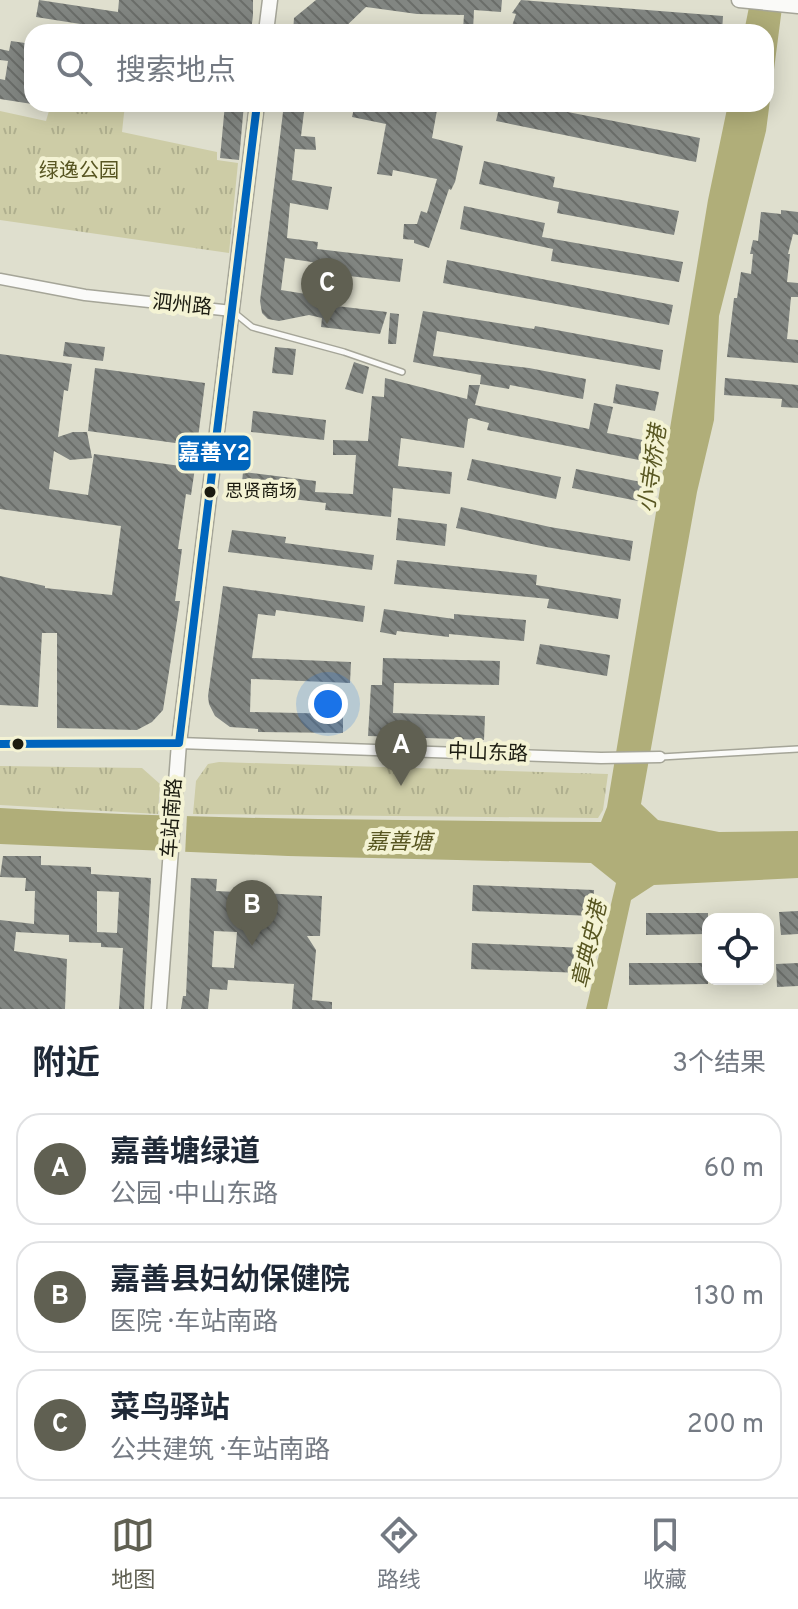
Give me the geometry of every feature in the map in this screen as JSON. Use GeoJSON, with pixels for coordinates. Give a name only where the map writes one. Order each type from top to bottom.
{"type":"FeatureCollection","features":[{"type":"Feature","properties":{"kind":"street"},"geometry":{"type":"LineString","coordinates":[[267,24],[270,0]]}},
{"type":"Feature","properties":{"kind":"street"},"geometry":{"type":"LineString","coordinates":[[739,0],[798,6]]}},
{"type":"Feature","properties":{"kind":"street","name":"车站南路"},"geometry":{"type":"LineString","coordinates":[[159,1009],[179,743],[256,112]]}},
{"type":"Feature","properties":{"kind":"street","name":"泗州路"},"geometry":{"type":"LineString","coordinates":[[0,279],[85,295],[232,311]]}},
{"type":"Feature","properties":{"kind":"street","name":"中山东路"},"geometry":{"type":"LineString","coordinates":[[0,744],[179,743],[601,758],[660,757]]}},
{"type":"Feature","properties":{"kind":"lane","name":"泗州路"},"geometry":{"type":"LineString","coordinates":[[232,311],[252,327],[344,352],[402,372]]}},
{"type":"Feature","properties":{"kind":"lane","name":"中山东路"},"geometry":{"type":"LineString","coordinates":[[660,757],[798,749]]}},
{"type":"Feature","properties":{"kind":"green space","name":"绿逸公园"},"geometry":{"type":"Polygon","coordinates":[[[0,111],[46,121],[49,112],[124,112],[122,132],[217,152],[217,160],[238,163],[229,253],[0,220],[0,111]]]}},
{"type":"Feature","properties":{"kind":"green space"},"geometry":{"type":"Polygon","coordinates":[[[208,764],[608,774],[603,810],[598,818],[193,814],[196,781],[208,764]]]}},
{"type":"Feature","properties":{"kind":"green space"},"geometry":{"type":"Polygon","coordinates":[[[0,766],[142,768],[160,784],[158,814],[0,805],[0,766]]]}},
{"type":"Feature","properties":{"kind":"water"},"geometry":{"type":"Polygon","coordinates":[[[783,0],[774,69],[774,24],[746,24],[749,7],[783,0]]]}},
{"type":"Feature","properties":{"kind":"water","name":"嘉善塘"},"geometry":{"type":"Polygon","coordinates":[[[726,112],[768,112],[719,316],[714,420],[697,492],[641,804],[658,820],[719,832],[798,831],[798,878],[654,885],[631,900],[607,1009],[586,1009],[616,883],[591,863],[288,856],[0,844],[0,808],[225,817],[601,822],[607,807],[708,200],[726,112]]]}},
{"type":"Feature","properties":{"kind":"pier"},"geometry":{"type":"Polygon","coordinates":[[[161,813],[187,814],[185,856],[158,854],[161,813]]]}},
{"type":"Feature","properties":{"kind":"building"},"geometry":{"type":"Polygon","coordinates":[[[39,0],[118,12],[119,0],[253,0],[252,24],[80,24],[36,17],[39,0]]]}},
{"type":"Feature","properties":{"kind":"building"},"geometry":{"type":"Polygon","coordinates":[[[316,0],[502,0],[501,12],[474,10],[473,24],[463,24],[464,15],[417,14],[366,7],[348,24],[294,24],[294,18],[316,0]]]}},
{"type":"Feature","properties":{"kind":"building"},"geometry":{"type":"Polygon","coordinates":[[[521,0],[723,16],[722,24],[513,24],[516,14],[512,13],[521,0]]]}},
{"type":"Feature","properties":{"kind":"building"},"geometry":{"type":"Polygon","coordinates":[[[11,41],[24,43],[24,103],[0,99],[0,79],[5,80],[8,61],[0,60],[0,49],[9,51],[11,41]]]}},
{"type":"Feature","properties":{"kind":"building"},"geometry":{"type":"Polygon","coordinates":[[[224,112],[243,112],[239,160],[220,158],[224,112]]]}},
{"type":"Feature","properties":{"kind":"building"},"geometry":{"type":"Polygon","coordinates":[[[283,112],[304,112],[301,136],[315,137],[316,150],[295,149],[292,180],[332,187],[328,210],[290,203],[287,238],[318,242],[317,249],[403,259],[400,282],[324,273],[325,264],[285,258],[281,290],[312,295],[311,303],[387,312],[380,334],[321,327],[322,318],[309,315],[279,321],[268,319],[262,313],[260,301],[283,112]]]}},
{"type":"Feature","properties":{"kind":"building"},"geometry":{"type":"Polygon","coordinates":[[[353,112],[437,112],[432,138],[463,146],[455,182],[449,189],[429,248],[414,243],[414,240],[403,239],[404,224],[417,224],[421,211],[427,213],[437,179],[393,170],[392,176],[377,174],[386,124],[352,117],[353,112]]]}},
{"type":"Feature","properties":{"kind":"building"},"geometry":{"type":"Polygon","coordinates":[[[498,112],[568,112],[700,138],[696,162],[496,121],[498,112]]]}},
{"type":"Feature","properties":{"kind":"building"},"geometry":{"type":"Polygon","coordinates":[[[484,161],[555,177],[553,187],[679,211],[674,235],[557,213],[559,202],[479,184],[484,161]]]}},
{"type":"Feature","properties":{"kind":"building"},"geometry":{"type":"Polygon","coordinates":[[[464,206],[545,223],[542,237],[683,262],[679,282],[551,261],[553,249],[460,229],[464,206]]]}},
{"type":"Feature","properties":{"kind":"building"},"geometry":{"type":"Polygon","coordinates":[[[781,210],[798,212],[798,235],[793,234],[788,254],[787,282],[798,283],[798,297],[791,297],[787,339],[798,340],[798,363],[727,357],[734,298],[737,298],[741,272],[751,274],[753,254],[750,254],[753,240],[758,241],[761,212],[781,214],[781,210]]]}},
{"type":"Feature","properties":{"kind":"building"},"geometry":{"type":"Polygon","coordinates":[[[447,260],[673,305],[669,325],[443,283],[447,260]]]}},
{"type":"Feature","properties":{"kind":"building"},"geometry":{"type":"Polygon","coordinates":[[[423,311],[534,329],[535,326],[663,350],[660,370],[437,331],[433,356],[529,368],[586,379],[583,399],[510,385],[509,389],[480,384],[481,375],[413,362],[423,311]]]}},
{"type":"Feature","properties":{"kind":"building"},"geometry":{"type":"Polygon","coordinates":[[[390,313],[399,314],[396,344],[388,344],[390,313]]]}},
{"type":"Feature","properties":{"kind":"building"},"geometry":{"type":"Polygon","coordinates":[[[65,342],[105,347],[103,361],[63,356],[65,342]]]}},
{"type":"Feature","properties":{"kind":"building"},"geometry":{"type":"Polygon","coordinates":[[[275,347],[296,349],[293,375],[272,373],[275,347]]]}},
{"type":"Feature","properties":{"kind":"building"},"geometry":{"type":"Polygon","coordinates":[[[0,354],[72,364],[68,391],[64,390],[58,437],[87,432],[92,458],[70,460],[54,451],[49,489],[88,495],[94,454],[195,468],[191,495],[186,494],[178,549],[182,549],[175,601],[180,601],[163,710],[152,722],[137,730],[57,728],[57,633],[42,633],[38,707],[0,705],[0,576],[45,588],[112,595],[121,526],[0,509],[0,354]]]}},
{"type":"Feature","properties":{"kind":"building"},"geometry":{"type":"Polygon","coordinates":[[[354,362],[369,367],[363,394],[345,389],[354,362]]]}},
{"type":"Feature","properties":{"kind":"building"},"geometry":{"type":"Polygon","coordinates":[[[95,368],[205,383],[197,446],[88,431],[95,368]]]}},
{"type":"Feature","properties":{"kind":"building"},"geometry":{"type":"Polygon","coordinates":[[[385,378],[467,399],[469,385],[480,385],[475,405],[589,429],[594,403],[613,407],[607,433],[653,442],[649,462],[487,430],[489,423],[471,418],[468,419],[464,448],[401,438],[398,466],[452,472],[450,494],[393,488],[391,517],[325,510],[326,503],[241,493],[243,472],[316,481],[315,492],[353,494],[356,455],[333,455],[333,440],[368,441],[372,396],[384,397],[385,378]]]}},
{"type":"Feature","properties":{"kind":"building"},"geometry":{"type":"Polygon","coordinates":[[[725,378],[798,385],[798,408],[781,407],[782,399],[724,395],[725,378]]]}},
{"type":"Feature","properties":{"kind":"building"},"geometry":{"type":"Polygon","coordinates":[[[616,384],[659,392],[655,411],[613,403],[616,384]]]}},
{"type":"Feature","properties":{"kind":"building"},"geometry":{"type":"Polygon","coordinates":[[[253,411],[326,420],[324,440],[251,432],[253,411]]]}},
{"type":"Feature","properties":{"kind":"building"},"geometry":{"type":"Polygon","coordinates":[[[472,459],[561,477],[556,499],[467,480],[472,459]]]}},
{"type":"Feature","properties":{"kind":"building"},"geometry":{"type":"Polygon","coordinates":[[[576,469],[646,483],[643,502],[572,488],[576,469]]]}},
{"type":"Feature","properties":{"kind":"building"},"geometry":{"type":"Polygon","coordinates":[[[461,507],[633,541],[630,561],[456,528],[461,507]]]}},
{"type":"Feature","properties":{"kind":"building"},"geometry":{"type":"Polygon","coordinates":[[[398,518],[447,524],[445,546],[396,540],[398,518]]]}},
{"type":"Feature","properties":{"kind":"building"},"geometry":{"type":"Polygon","coordinates":[[[232,530],[286,537],[285,543],[374,555],[372,570],[228,552],[232,530]]]}},
{"type":"Feature","properties":{"kind":"building"},"geometry":{"type":"Polygon","coordinates":[[[397,560],[537,575],[536,585],[621,599],[618,619],[547,608],[549,599],[394,584],[397,560]]]}},
{"type":"Feature","properties":{"kind":"building"},"geometry":{"type":"Polygon","coordinates":[[[223,586],[365,606],[363,622],[276,610],[275,616],[258,614],[252,658],[351,662],[350,683],[251,679],[250,712],[343,714],[343,733],[258,732],[258,729],[230,727],[215,716],[208,696],[223,586]]]}},
{"type":"Feature","properties":{"kind":"building"},"geometry":{"type":"Polygon","coordinates":[[[384,609],[454,619],[454,614],[526,620],[524,641],[380,632],[384,609]]]}},
{"type":"Feature","properties":{"kind":"building"},"geometry":{"type":"Polygon","coordinates":[[[540,644],[610,655],[607,676],[536,664],[540,644]]]}},
{"type":"Feature","properties":{"kind":"building"},"geometry":{"type":"Polygon","coordinates":[[[383,658],[500,661],[499,685],[394,683],[393,713],[485,716],[484,740],[368,736],[371,685],[382,685],[383,658]]]}},
{"type":"Feature","properties":{"kind":"building"},"geometry":{"type":"Polygon","coordinates":[[[3,856],[41,856],[41,865],[91,867],[91,874],[151,878],[144,1009],[119,1009],[123,948],[101,947],[101,943],[69,942],[69,935],[16,932],[14,951],[67,959],[65,1009],[0,1009],[0,920],[34,924],[35,891],[25,891],[26,878],[0,877],[3,856]],[[97,891],[97,932],[117,933],[119,892],[97,891]]]}},
{"type":"Feature","properties":{"kind":"building"},"geometry":{"type":"Polygon","coordinates":[[[191,878],[217,879],[216,891],[322,896],[320,936],[307,936],[316,950],[312,1000],[332,1002],[332,1009],[292,1009],[294,984],[228,980],[227,990],[210,989],[208,1009],[181,1009],[183,996],[186,996],[191,878]],[[214,931],[212,967],[234,968],[237,932],[214,931]]]}},
{"type":"Feature","properties":{"kind":"building"},"geometry":{"type":"Polygon","coordinates":[[[473,885],[594,890],[592,916],[472,911],[473,885]]]}},
{"type":"Feature","properties":{"kind":"building"},"geometry":{"type":"Polygon","coordinates":[[[798,911],[798,934],[781,935],[779,912],[798,911]]]}},
{"type":"Feature","properties":{"kind":"building"},"geometry":{"type":"Polygon","coordinates":[[[646,913],[702,913],[702,934],[646,935],[646,913]]]}},
{"type":"Feature","properties":{"kind":"building"},"geometry":{"type":"Polygon","coordinates":[[[472,943],[584,948],[583,973],[471,969],[472,943]]]}},
{"type":"Feature","properties":{"kind":"building"},"geometry":{"type":"Polygon","coordinates":[[[629,963],[702,963],[702,984],[629,985],[629,963]]]}},
{"type":"Feature","properties":{"kind":"building"},"geometry":{"type":"Polygon","coordinates":[[[798,963],[798,986],[777,987],[776,964],[798,963]]]}},
{"type":"Feature","properties":{"kind":"transit line","name":"嘉善Y2"},"geometry":{"type":"LineString","coordinates":[[0,744],[179,743],[256,112]]}},
{"type":"Feature","properties":{"kind":"place","name":"菜鸟驿站"},"geometry":{"type":"Point","coordinates":[327,324]}},
{"type":"Feature","properties":{"kind":"place","name":"思贤商场"},"geometry":{"type":"Point","coordinates":[210,492]}},
{"type":"Feature","properties":{"kind":"place","name":"嘉善塘绿道"},"geometry":{"type":"Point","coordinates":[401,786]}},
{"type":"Feature","properties":{"kind":"place","name":"嘉善县妇幼保健院"},"geometry":{"type":"Point","coordinates":[252,946]}},
{"type":"Feature","properties":{"kind":"water label","name":"小寺桥港"},"geometry":{"type":"Point","coordinates":[654,469]}},
{"type":"Feature","properties":{"kind":"water label","name":"章典史港"},"geometry":{"type":"Point","coordinates":[591,945]}}]}
